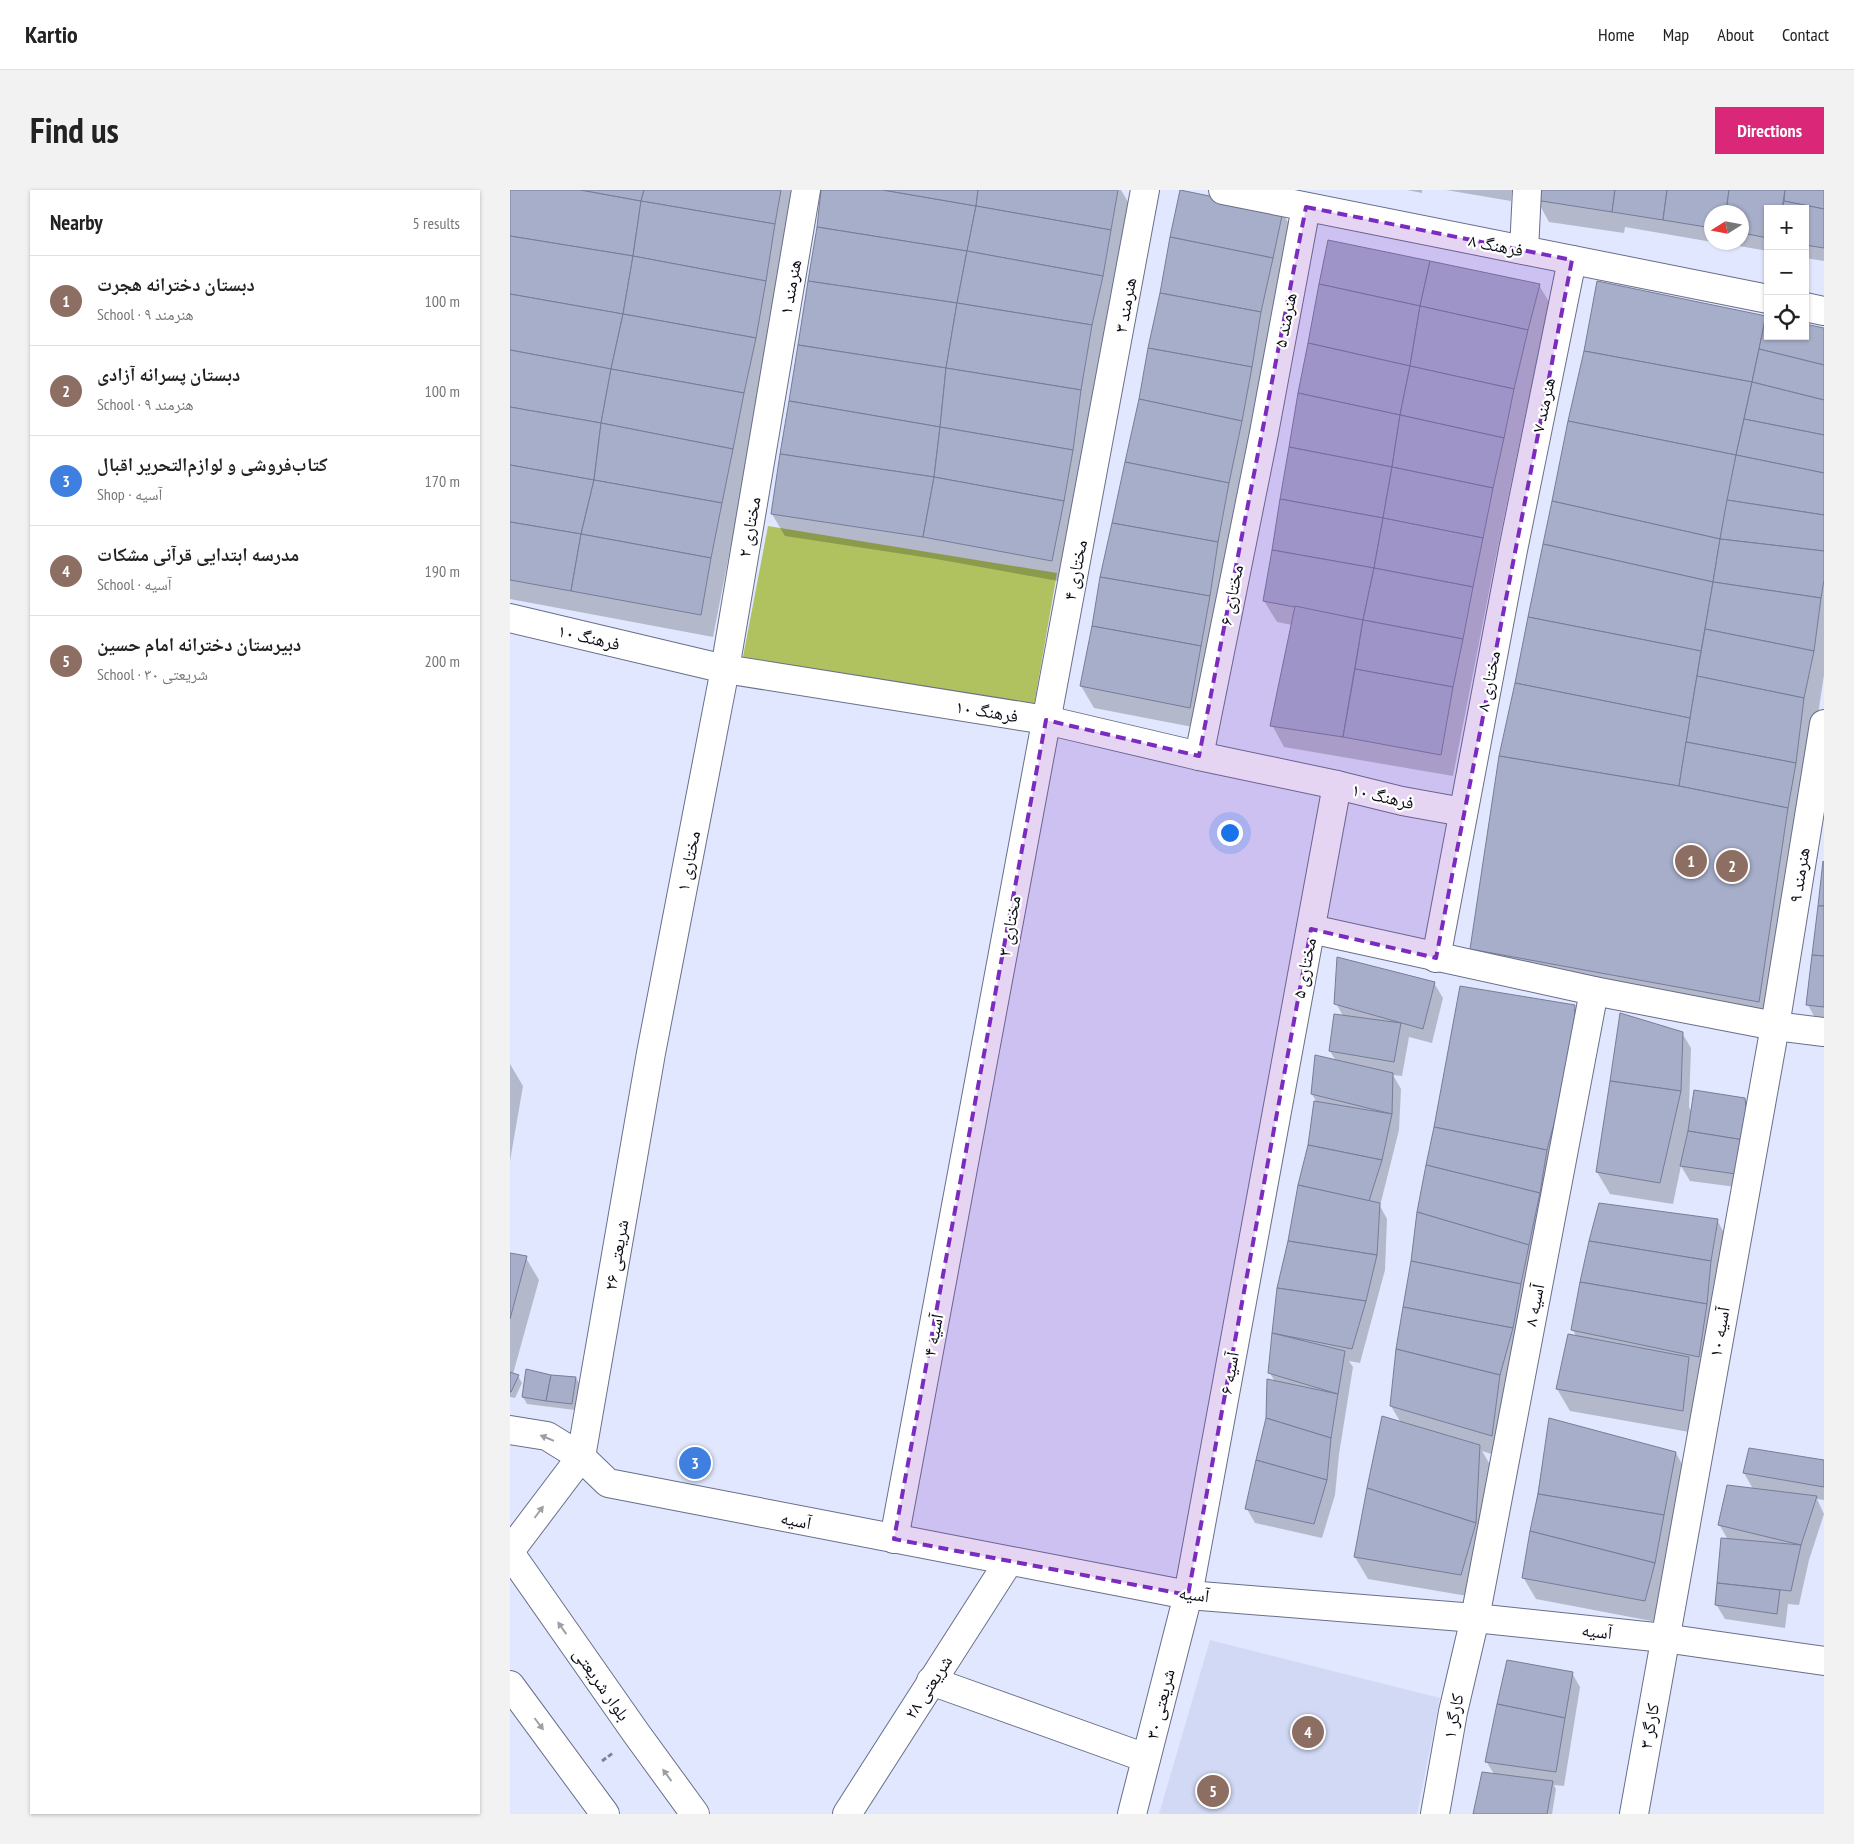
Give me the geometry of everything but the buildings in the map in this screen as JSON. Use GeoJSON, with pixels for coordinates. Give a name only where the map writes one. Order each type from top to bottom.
{"type":"FeatureCollection","features":[{"type":"Feature","properties":{"kind":"street","name":"هنرمند ۱"},"geometry":{"type":"LineString","coordinates":[[773,384],[806,190]]}},
{"type":"Feature","properties":{"kind":"street","name":"هنرمند ۳"},"geometry":{"type":"LineString","coordinates":[[1104,419],[1145,190]]}},
{"type":"Feature","properties":{"kind":"street","name":"فرهنگ ۸"},"geometry":{"type":"LineString","coordinates":[[1224,190],[1764,298]]}},
{"type":"Feature","properties":{"kind":"street"},"geometry":{"type":"LineString","coordinates":[[1524,250],[1527,190]]}},
{"type":"Feature","properties":{"kind":"street","name":"هنرمند ۵"},"geometry":{"type":"LineString","coordinates":[[1264,433],[1306,207]]}},
{"type":"Feature","properties":{"kind":"street","name":"هنرمند ۷"},"geometry":{"type":"LineString","coordinates":[[1513,550],[1572,260]]}},
{"type":"Feature","properties":{"kind":"street"},"geometry":{"type":"LineString","coordinates":[[1809,308],[1824,311]]}},
{"type":"Feature","properties":{"kind":"street","name":"مختاری ۲"},"geometry":{"type":"LineString","coordinates":[[725,669],[773,384]]}},
{"type":"Feature","properties":{"kind":"street","name":"مختاری ۴"},"geometry":{"type":"LineString","coordinates":[[1046,720],[1104,419]]}},
{"type":"Feature","properties":{"kind":"street","name":"مختاری ۶"},"geometry":{"type":"LineString","coordinates":[[1199,756],[1264,433]]}},
{"type":"Feature","properties":{"kind":"street","name":"مختاری ۸"},"geometry":{"type":"LineString","coordinates":[[1436,958],[1513,550]]}},
{"type":"Feature","properties":{"kind":"street","name":"فرهنگ ۱۰"},"geometry":{"type":"LineString","coordinates":[[510,618],[725,669],[1046,720],[1402,801],[1463,812]]}},
{"type":"Feature","properties":{"kind":"street","name":"مختاری ۱"},"geometry":{"type":"LineString","coordinates":[[651,1053],[725,669]]}},
{"type":"Feature","properties":{"kind":"street","name":"مختاری ۳"},"geometry":{"type":"LineString","coordinates":[[972,1132],[1046,720]]}},
{"type":"Feature","properties":{"kind":"street","name":"هنرمند ۹"},"geometry":{"type":"LineString","coordinates":[[1775,1026],[1824,724]]}},
{"type":"Feature","properties":{"kind":"street","name":"مختاری ۵"},"geometry":{"type":"LineString","coordinates":[[1270,1152],[1337,785]]}},
{"type":"Feature","properties":{"kind":"street"},"geometry":{"type":"LineString","coordinates":[[1311,929],[1436,958],[1594,991],[1775,1026],[1824,1032]]}},
{"type":"Feature","properties":{"kind":"street","name":"آسیه ۸"},"geometry":{"type":"LineString","coordinates":[[1475,1618],[1594,991]]}},
{"type":"Feature","properties":{"kind":"street","name":"آسیه ۱۰"},"geometry":{"type":"LineString","coordinates":[[1664,1638],[1775,1026]]}},
{"type":"Feature","properties":{"kind":"street","name":"شریعتی ۲۶"},"geometry":{"type":"LineString","coordinates":[[510,1552],[580,1457],[651,1053]]}},
{"type":"Feature","properties":{"kind":"street","name":"آسیه ۴"},"geometry":{"type":"LineString","coordinates":[[894,1539],[972,1132]]}},
{"type":"Feature","properties":{"kind":"street","name":"آسیه ۶"},"geometry":{"type":"LineString","coordinates":[[1188,1595],[1270,1152]]}},
{"type":"Feature","properties":{"kind":"street"},"geometry":{"type":"LineString","coordinates":[[510,1430],[547,1436],[580,1457]]}},
{"type":"Feature","properties":{"kind":"street","name":"آسیه"},"geometry":{"type":"LineString","coordinates":[[580,1457],[608,1483],[1188,1595],[1475,1618],[1664,1638],[1824,1661]]}},
{"type":"Feature","properties":{"kind":"street","name":"بلوار شریعتی"},"geometry":{"type":"LineString","coordinates":[[510,1552],[636,1733],[696,1814]]}},
{"type":"Feature","properties":{"kind":"street","name":"شریعتی ۲۸"},"geometry":{"type":"LineString","coordinates":[[847,1814],[1009,1561]]}},
{"type":"Feature","properties":{"kind":"street","name":"شریعتی ۳۰"},"geometry":{"type":"LineString","coordinates":[[1132,1814],[1188,1595]]}},
{"type":"Feature","properties":{"kind":"street","name":"کارگر ۱"},"geometry":{"type":"LineString","coordinates":[[1435,1814],[1453,1712],[1475,1618]]}},
{"type":"Feature","properties":{"kind":"street","name":"کارگر ۳"},"geometry":{"type":"LineString","coordinates":[[1634,1814],[1664,1638]]}},
{"type":"Feature","properties":{"kind":"street"},"geometry":{"type":"LineString","coordinates":[[931,1681],[1146,1758]]}},
{"type":"Feature","properties":{"kind":"street"},"geometry":{"type":"LineString","coordinates":[[510,1685],[605,1814]]}},
{"type":"Feature","properties":{"kind":"path"},"geometry":{"type":"LineString","coordinates":[[579,1777],[636,1733]]}},
{"type":"Feature","properties":{"kind":"highlighted area"},"geometry":{"type":"Polygon","coordinates":[[[1306,207],[1572,260],[1436,958],[1311,929],[1188,1595],[894,1539],[1046,720],[1199,756],[1306,207]]]}},
{"type":"Feature","properties":{"kind":"shaded area"},"geometry":{"type":"Polygon","coordinates":[[[1210,1640],[1440,1698],[1417,1814],[1159,1814],[1210,1640]]]}},
{"type":"Feature","properties":{"kind":"green space"},"geometry":{"type":"Polygon","coordinates":[[[768,526],[1057,573],[1034,705],[743,657],[768,526]]]}},
{"type":"Feature","properties":{"kind":"place","name":"دبستان دخترانه هجرت"},"geometry":{"type":"Point","coordinates":[1691,861]}},
{"type":"Feature","properties":{"kind":"place","name":"دبستان پسرانه آزادی"},"geometry":{"type":"Point","coordinates":[1732,866]}},
{"type":"Feature","properties":{"kind":"place","name":"کتاب‌فروشی و لوازم‌التحریر اقبال"},"geometry":{"type":"Point","coordinates":[695,1463]}},
{"type":"Feature","properties":{"kind":"place","name":"مدرسه ابتدایی قرآنی مشکات"},"geometry":{"type":"Point","coordinates":[1308,1732]}},
{"type":"Feature","properties":{"kind":"place","name":"دبیرستان دخترانه امام حسین"},"geometry":{"type":"Point","coordinates":[1213,1791]}}]}
